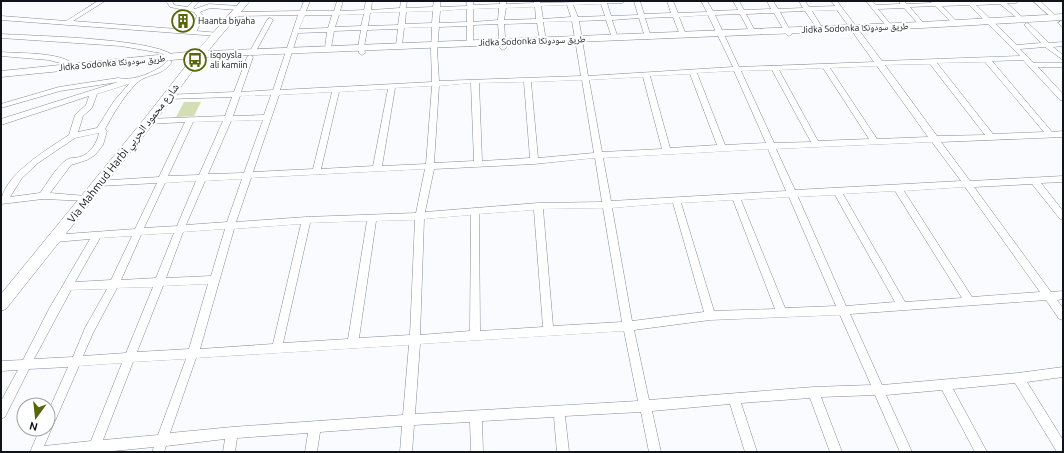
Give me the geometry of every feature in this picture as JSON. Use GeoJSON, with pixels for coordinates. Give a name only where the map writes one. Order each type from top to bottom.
{"type":"FeatureCollection","features":[{"type":"Feature","properties":{"kind":"main road","name":"Via Mahmud Harbi شارع محمود الحربي"},"geometry":{"type":"LineString","coordinates":[[1,306],[149,121],[198,56],[240,8]]}},
{"type":"Feature","properties":{"kind":"main road","name":"Jidka Sodonka طريق سودونكا"},"geometry":{"type":"LineString","coordinates":[[1,74],[22,75],[198,56],[579,42],[1061,21]]}},
{"type":"Feature","properties":{"kind":"main road","name":"Jidka Sodonka طريق سودونكا"},"geometry":{"type":"LineString","coordinates":[[289,53],[328,48],[362,50],[399,46],[434,47],[470,44],[503,45],[542,41],[579,42],[615,38],[722,35],[752,31],[788,32],[820,29],[856,29],[956,23],[993,24]]}},
{"type":"Feature","properties":{"kind":"main road","name":"Jidka Sodonka طريق سودونكا"},"geometry":{"type":"LineString","coordinates":[[1,80],[72,66],[171,60]]}},
{"type":"Feature","properties":{"kind":"street"},"geometry":{"type":"LineString","coordinates":[[68,22],[102,1]]}},
{"type":"Feature","properties":{"kind":"street"},"geometry":{"type":"LineString","coordinates":[[170,1],[172,6],[196,11],[200,16],[193,31]]}},
{"type":"Feature","properties":{"kind":"street"},"geometry":{"type":"LineString","coordinates":[[189,9],[197,1]]}},
{"type":"Feature","properties":{"kind":"street"},"geometry":{"type":"LineString","coordinates":[[158,452],[193,353],[230,226],[268,117],[295,31],[307,1]]}},
{"type":"Feature","properties":{"kind":"street"},"geometry":{"type":"LineString","coordinates":[[328,48],[327,42],[340,1]]}},
{"type":"Feature","properties":{"kind":"street"},"geometry":{"type":"LineString","coordinates":[[362,50],[369,1]]}},
{"type":"Feature","properties":{"kind":"street"},"geometry":{"type":"LineString","coordinates":[[399,46],[404,1]]}},
{"type":"Feature","properties":{"kind":"street"},"geometry":{"type":"LineString","coordinates":[[603,1],[615,38]]}},
{"type":"Feature","properties":{"kind":"street"},"geometry":{"type":"LineString","coordinates":[[196,11],[209,6],[303,14],[404,9],[436,4],[622,1]]}},
{"type":"Feature","properties":{"kind":"street"},"geometry":{"type":"LineString","coordinates":[[637,1],[648,37]]}},
{"type":"Feature","properties":{"kind":"street"},"geometry":{"type":"LineString","coordinates":[[670,1],[683,35]]}},
{"type":"Feature","properties":{"kind":"street"},"geometry":{"type":"LineString","coordinates":[[704,1],[722,35],[770,146],[845,310],[906,452]]}},
{"type":"Feature","properties":{"kind":"street"},"geometry":{"type":"LineString","coordinates":[[736,1],[752,31]]}},
{"type":"Feature","properties":{"kind":"street"},"geometry":{"type":"LineString","coordinates":[[770,1],[788,32]]}},
{"type":"Feature","properties":{"kind":"street"},"geometry":{"type":"LineString","coordinates":[[802,1],[820,29]]}},
{"type":"Feature","properties":{"kind":"street"},"geometry":{"type":"LineString","coordinates":[[834,1],[969,184],[1063,316]]}},
{"type":"Feature","properties":{"kind":"street"},"geometry":{"type":"LineString","coordinates":[[869,1],[889,26]]}},
{"type":"Feature","properties":{"kind":"street"},"geometry":{"type":"LineString","coordinates":[[874,7],[903,3],[1016,1]]}},
{"type":"Feature","properties":{"kind":"street"},"geometry":{"type":"LineString","coordinates":[[1036,1],[1061,21]]}},
{"type":"Feature","properties":{"kind":"street"},"geometry":{"type":"LineString","coordinates":[[537,2],[542,41]]}},
{"type":"Feature","properties":{"kind":"street"},"geometry":{"type":"LineString","coordinates":[[570,2],[575,19],[600,155],[628,326],[655,452]]}},
{"type":"Feature","properties":{"kind":"street"},"geometry":{"type":"LineString","coordinates":[[935,2],[956,23]]}},
{"type":"Feature","properties":{"kind":"street"},"geometry":{"type":"LineString","coordinates":[[970,2],[993,24],[1013,47],[1063,98]]}},
{"type":"Feature","properties":{"kind":"street"},"geometry":{"type":"LineString","coordinates":[[1002,2],[1025,22],[1047,45],[1063,58]]}},
{"type":"Feature","properties":{"kind":"street"},"geometry":{"type":"LineString","coordinates":[[503,3],[501,22],[503,45]]}},
{"type":"Feature","properties":{"kind":"street"},"geometry":{"type":"LineString","coordinates":[[903,3],[922,25]]}},
{"type":"Feature","properties":{"kind":"street"},"geometry":{"type":"LineString","coordinates":[[406,452],[415,340],[420,216],[430,166],[436,83],[434,47],[436,4]]}},
{"type":"Feature","properties":{"kind":"street"},"geometry":{"type":"LineString","coordinates":[[470,4],[470,44]]}},
{"type":"Feature","properties":{"kind":"street"},"geometry":{"type":"LineString","coordinates":[[295,31],[839,8]]}},
{"type":"Feature","properties":{"kind":"street"},"geometry":{"type":"LineString","coordinates":[[1,18],[193,31],[217,34]]}},
{"type":"Feature","properties":{"kind":"street"},"geometry":{"type":"LineString","coordinates":[[94,449],[160,281],[228,119],[251,54],[270,20]]}},
{"type":"Feature","properties":{"kind":"street"},"geometry":{"type":"LineString","coordinates":[[1,36],[136,45],[166,52],[171,60],[163,69],[136,80],[1,122]]}},
{"type":"Feature","properties":{"kind":"street"},"geometry":{"type":"LineString","coordinates":[[1013,47],[1063,44]]}},
{"type":"Feature","properties":{"kind":"street"},"geometry":{"type":"LineString","coordinates":[[1,54],[49,58],[68,62],[72,66]]}},
{"type":"Feature","properties":{"kind":"street"},"geometry":{"type":"LineString","coordinates":[[167,97],[336,90],[475,81],[646,76],[736,69],[1024,58]]}},
{"type":"Feature","properties":{"kind":"street"},"geometry":{"type":"LineString","coordinates":[[987,60],[1049,133]]}},
{"type":"Feature","properties":{"kind":"street"},"geometry":{"type":"LineString","coordinates":[[932,62],[990,136]]}},
{"type":"Feature","properties":{"kind":"street"},"geometry":{"type":"LineString","coordinates":[[1031,65],[1063,65]]}},
{"type":"Feature","properties":{"kind":"street"},"geometry":{"type":"LineString","coordinates":[[825,66],[875,142]]}},
{"type":"Feature","properties":{"kind":"street"},"geometry":{"type":"LineString","coordinates":[[775,68],[816,144]]}},
{"type":"Feature","properties":{"kind":"street"},"geometry":{"type":"LineString","coordinates":[[693,72],[722,148]]}},
{"type":"Feature","properties":{"kind":"street"},"geometry":{"type":"LineString","coordinates":[[646,76],[667,152]]}},
{"type":"Feature","properties":{"kind":"street"},"geometry":{"type":"LineString","coordinates":[[527,79],[534,161]]}},
{"type":"Feature","properties":{"kind":"street"},"geometry":{"type":"LineString","coordinates":[[1,106],[59,89],[118,80],[126,82]]}},
{"type":"Feature","properties":{"kind":"street"},"geometry":{"type":"LineString","coordinates":[[2,201],[22,171],[57,145],[73,136],[100,130],[117,102],[136,80]]}},
{"type":"Feature","properties":{"kind":"street"},"geometry":{"type":"LineString","coordinates":[[475,81],[478,164]]}},
{"type":"Feature","properties":{"kind":"street"},"geometry":{"type":"LineString","coordinates":[[377,169],[392,86]]}},
{"type":"Feature","properties":{"kind":"street"},"geometry":{"type":"LineString","coordinates":[[1052,87],[1063,86]]}},
{"type":"Feature","properties":{"kind":"street"},"geometry":{"type":"LineString","coordinates":[[316,172],[336,90]]}},
{"type":"Feature","properties":{"kind":"street"},"geometry":{"type":"LineString","coordinates":[[73,136],[79,115],[88,106],[94,93]]}},
{"type":"Feature","properties":{"kind":"street"},"geometry":{"type":"LineString","coordinates":[[149,121],[268,117]]}},
{"type":"Feature","properties":{"kind":"street"},"geometry":{"type":"LineString","coordinates":[[56,407],[89,332],[114,284],[190,120]]}},
{"type":"Feature","properties":{"kind":"street"},"geometry":{"type":"LineString","coordinates":[[43,196],[69,162],[72,160],[80,160],[97,151],[103,135],[103,131],[100,130]]}},
{"type":"Feature","properties":{"kind":"street"},"geometry":{"type":"LineString","coordinates":[[99,183],[534,161],[600,155],[722,148],[1049,133],[1063,134]]}},
{"type":"Feature","properties":{"kind":"street"},"geometry":{"type":"LineString","coordinates":[[55,238],[306,220],[420,216],[538,206],[608,205],[1063,179]]}},
{"type":"Feature","properties":{"kind":"street"},"geometry":{"type":"LineString","coordinates":[[1034,180],[1063,217]]}},
{"type":"Feature","properties":{"kind":"street"},"geometry":{"type":"LineString","coordinates":[[898,189],[969,301]]}},
{"type":"Feature","properties":{"kind":"street"},"geometry":{"type":"LineString","coordinates":[[838,192],[902,306]]}},
{"type":"Feature","properties":{"kind":"street"},"geometry":{"type":"LineString","coordinates":[[2,201],[57,195],[86,199]]}},
{"type":"Feature","properties":{"kind":"street"},"geometry":{"type":"LineString","coordinates":[[736,197],[782,313]]}},
{"type":"Feature","properties":{"kind":"street"},"geometry":{"type":"LineString","coordinates":[[676,200],[710,316]]}},
{"type":"Feature","properties":{"kind":"street"},"geometry":{"type":"LineString","coordinates":[[538,206],[548,331]]}},
{"type":"Feature","properties":{"kind":"street"},"geometry":{"type":"LineString","coordinates":[[474,336],[475,211]]}},
{"type":"Feature","properties":{"kind":"street"},"geometry":{"type":"LineString","coordinates":[[353,343],[372,218]]}},
{"type":"Feature","properties":{"kind":"street"},"geometry":{"type":"LineString","coordinates":[[277,348],[306,220]]}},
{"type":"Feature","properties":{"kind":"street"},"geometry":{"type":"LineString","coordinates":[[1,413],[68,286],[97,235]]}},
{"type":"Feature","properties":{"kind":"street"},"geometry":{"type":"LineString","coordinates":[[68,286],[160,281],[215,280]]}},
{"type":"Feature","properties":{"kind":"street"},"geometry":{"type":"LineString","coordinates":[[1,366],[628,326],[710,316],[845,310],[1063,295]]}},
{"type":"Feature","properties":{"kind":"street"},"geometry":{"type":"LineString","coordinates":[[45,452],[94,449],[232,433],[409,420],[646,406],[814,392],[879,390],[1018,378],[1063,372]]}},
{"type":"Feature","properties":{"kind":"street"},"geometry":{"type":"LineString","coordinates":[[1018,378],[1063,451]]}},
{"type":"Feature","properties":{"kind":"street"},"geometry":{"type":"LineString","coordinates":[[945,384],[981,452]]}},
{"type":"Feature","properties":{"kind":"street"},"geometry":{"type":"LineString","coordinates":[[814,392],[836,452]]}},
{"type":"Feature","properties":{"kind":"street"},"geometry":{"type":"LineString","coordinates":[[734,398],[751,452]]}},
{"type":"Feature","properties":{"kind":"street"},"geometry":{"type":"LineString","coordinates":[[559,412],[563,452]]}},
{"type":"Feature","properties":{"kind":"street"},"geometry":{"type":"LineString","coordinates":[[476,416],[477,452]]}},
{"type":"Feature","properties":{"kind":"street"},"geometry":{"type":"LineString","coordinates":[[311,452],[315,428]]}},
{"type":"Feature","properties":{"kind":"street"},"geometry":{"type":"LineString","coordinates":[[229,452],[232,433]]}},
{"type":"Feature","properties":{"kind":"street"},"geometry":{"type":"LineString","coordinates":[[36,452],[43,437]]}},
{"type":"Feature","properties":{"kind":"green space"},"geometry":{"type":"Polygon","coordinates":[[[184,102],[201,102],[194,116],[176,117],[184,102]]]}},
{"type":"Feature","properties":{"kind":"place","name":"Haanta biyaha"},"geometry":{"type":"Point","coordinates":[183,21]}},
{"type":"Feature","properties":{"kind":"place","name":"isgoysla ali kamiin"},"geometry":{"type":"Point","coordinates":[195,60]}}]}
